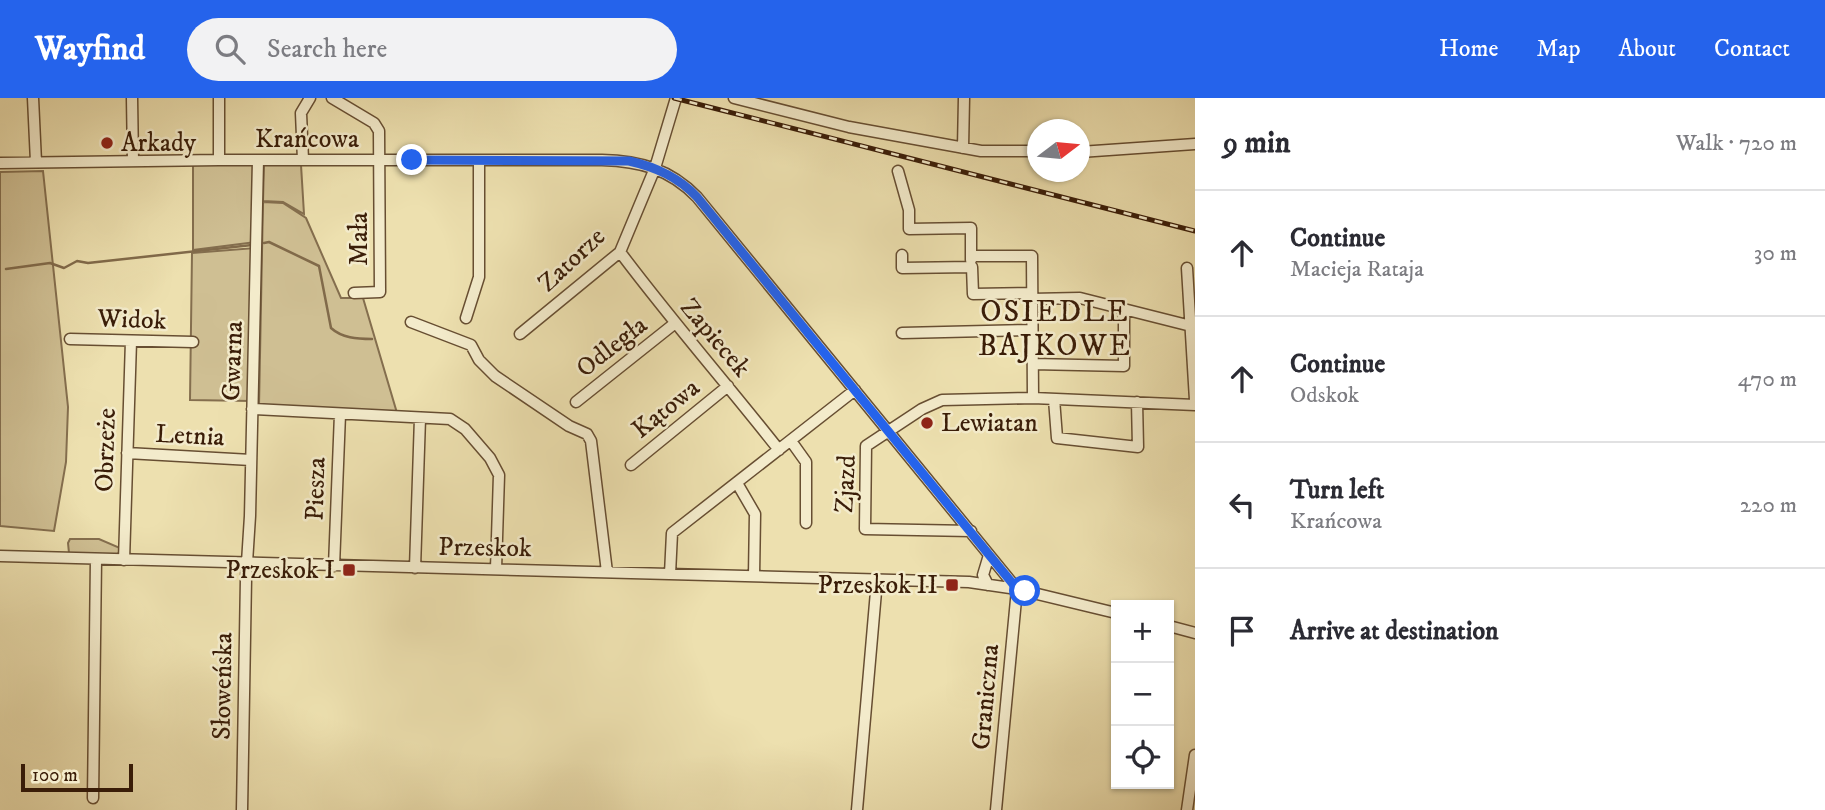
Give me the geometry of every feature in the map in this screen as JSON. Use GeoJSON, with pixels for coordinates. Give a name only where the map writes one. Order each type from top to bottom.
{"type":"FeatureCollection","features":[{"type":"Feature","properties":{"kind":"street"},"geometry":{"type":"LineString","coordinates":[[33,98],[36,162]]}},
{"type":"Feature","properties":{"kind":"street"},"geometry":{"type":"LineString","coordinates":[[132,98],[133,161]]}},
{"type":"Feature","properties":{"kind":"street"},"geometry":{"type":"LineString","coordinates":[[219,98],[219,160]]}},
{"type":"Feature","properties":{"kind":"street"},"geometry":{"type":"LineString","coordinates":[[303,160],[301,113],[310,98]]}},
{"type":"Feature","properties":{"kind":"street"},"geometry":{"type":"LineString","coordinates":[[332,98],[378,127],[379,160]]}},
{"type":"Feature","properties":{"kind":"street","name":"Zatorze"},"geometry":{"type":"LineString","coordinates":[[520,334],[620,252],[655,168],[676,98]]}},
{"type":"Feature","properties":{"kind":"street"},"geometry":{"type":"LineString","coordinates":[[733,98],[849,127],[963,148],[1027,152]]}},
{"type":"Feature","properties":{"kind":"street"},"geometry":{"type":"LineString","coordinates":[[963,148],[964,98]]}},
{"type":"Feature","properties":{"kind":"street"},"geometry":{"type":"LineString","coordinates":[[1090,151],[1195,144]]}},
{"type":"Feature","properties":{"kind":"street","name":"Krańcowa"},"geometry":{"type":"LineString","coordinates":[[0,163],[219,160],[622,161],[655,168],[680,181],[697,197],[1017,589]]}},
{"type":"Feature","properties":{"kind":"street","name":"Gwarna"},"geometry":{"type":"LineString","coordinates":[[247,563],[258,160]]}},
{"type":"Feature","properties":{"kind":"street","name":"Mała"},"geometry":{"type":"LineString","coordinates":[[354,293],[380,292],[379,160]]}},
{"type":"Feature","properties":{"kind":"street"},"geometry":{"type":"LineString","coordinates":[[466,318],[479,277],[479,160]]}},
{"type":"Feature","properties":{"kind":"street"},"geometry":{"type":"LineString","coordinates":[[898,171],[909,210],[909,229],[971,228],[973,294],[1080,298],[1191,326]]}},
{"type":"Feature","properties":{"kind":"street","name":"Zapiecek"},"geometry":{"type":"LineString","coordinates":[[620,252],[674,324],[779,450]]}},
{"type":"Feature","properties":{"kind":"street"},"geometry":{"type":"LineString","coordinates":[[902,255],[902,268],[972,267]]}},
{"type":"Feature","properties":{"kind":"street"},"geometry":{"type":"LineString","coordinates":[[971,256],[1032,256],[1033,398]]}},
{"type":"Feature","properties":{"kind":"street"},"geometry":{"type":"LineString","coordinates":[[889,432],[922,410],[942,401],[1054,398],[1195,402],[1187,268]]}},
{"type":"Feature","properties":{"kind":"street"},"geometry":{"type":"LineString","coordinates":[[1033,363],[1124,366],[1125,310]]}},
{"type":"Feature","properties":{"kind":"street"},"geometry":{"type":"LineString","coordinates":[[411,322],[471,345],[479,360],[495,376],[569,426],[587,434],[590,440],[607,572]]}},
{"type":"Feature","properties":{"kind":"street","name":"Odległa"},"geometry":{"type":"LineString","coordinates":[[576,402],[674,324]]}},
{"type":"Feature","properties":{"kind":"street"},"geometry":{"type":"LineString","coordinates":[[902,333],[1031,330]]}},
{"type":"Feature","properties":{"kind":"street","name":"Widok"},"geometry":{"type":"LineString","coordinates":[[70,339],[193,342]]}},
{"type":"Feature","properties":{"kind":"street","name":"Obrzeże"},"geometry":{"type":"LineString","coordinates":[[124,560],[131,341]]}},
{"type":"Feature","properties":{"kind":"street","name":"Kątowa"},"geometry":{"type":"LineString","coordinates":[[631,465],[728,386]]}},
{"type":"Feature","properties":{"kind":"street","name":"Zjazd"},"geometry":{"type":"LineString","coordinates":[[670,574],[672,533],[855,390]]}},
{"type":"Feature","properties":{"kind":"street"},"geometry":{"type":"LineString","coordinates":[[1054,398],[1056,438],[1138,447],[1137,402]]}},
{"type":"Feature","properties":{"kind":"street"},"geometry":{"type":"LineString","coordinates":[[253,410],[450,419],[457,422],[496,468],[499,482],[496,569]]}},
{"type":"Feature","properties":{"kind":"street","name":"Piesza"},"geometry":{"type":"LineString","coordinates":[[334,566],[340,414]]}},
{"type":"Feature","properties":{"kind":"street"},"geometry":{"type":"LineString","coordinates":[[415,568],[420,418]]}},
{"type":"Feature","properties":{"kind":"street","name":"Zjazd"},"geometry":{"type":"LineString","coordinates":[[889,432],[866,446],[865,529],[971,531]]}},
{"type":"Feature","properties":{"kind":"street","name":"Zjazd"},"geometry":{"type":"LineString","coordinates":[[791,441],[806,462],[806,523]]}},
{"type":"Feature","properties":{"kind":"street","name":"Letnia"},"geometry":{"type":"LineString","coordinates":[[127,453],[251,460]]}},
{"type":"Feature","properties":{"kind":"street"},"geometry":{"type":"LineString","coordinates":[[737,483],[755,514],[754,576]]}},
{"type":"Feature","properties":{"kind":"street"},"geometry":{"type":"LineString","coordinates":[[969,582],[984,569],[991,565],[1002,569],[1004,579],[992,585],[983,579],[984,569],[989,555]]}},
{"type":"Feature","properties":{"kind":"street","name":"Przeskok"},"geometry":{"type":"LineString","coordinates":[[0,556],[969,582],[1017,589],[1111,612]]}},
{"type":"Feature","properties":{"kind":"street"},"geometry":{"type":"LineString","coordinates":[[93,799],[96,559]]}},
{"type":"Feature","properties":{"kind":"street","name":"Słoweńska"},"geometry":{"type":"LineString","coordinates":[[242,810],[247,563]]}},
{"type":"Feature","properties":{"kind":"street"},"geometry":{"type":"LineString","coordinates":[[857,810],[877,580]]}},
{"type":"Feature","properties":{"kind":"street","name":"Graniczna"},"geometry":{"type":"LineString","coordinates":[[996,810],[1017,589]]}},
{"type":"Feature","properties":{"kind":"street"},"geometry":{"type":"LineString","coordinates":[[1174,627],[1195,633]]}},
{"type":"Feature","properties":{"kind":"street"},"geometry":{"type":"LineString","coordinates":[[1186,810],[1195,755]]}},
{"type":"Feature","properties":{"kind":"shaded area"},"geometry":{"type":"Polygon","coordinates":[[[193,163],[257,165],[256,242],[193,250],[193,163]]]}},
{"type":"Feature","properties":{"kind":"shaded area"},"geometry":{"type":"Polygon","coordinates":[[[264,164],[301,165],[304,214],[283,202],[263,201],[264,164]]]}},
{"type":"Feature","properties":{"kind":"shaded area"},"geometry":{"type":"Polygon","coordinates":[[[43,171],[68,407],[66,462],[54,531],[0,526],[0,172],[43,171]]]}},
{"type":"Feature","properties":{"kind":"shaded area"},"geometry":{"type":"Polygon","coordinates":[[[263,202],[283,203],[306,218],[341,298],[363,298],[397,413],[259,406],[263,202]]]}},
{"type":"Feature","properties":{"kind":"shaded area"},"geometry":{"type":"Polygon","coordinates":[[[255,248],[251,401],[190,400],[192,253],[255,248]]]}},
{"type":"Feature","properties":{"kind":"shaded area"},"geometry":{"type":"Polygon","coordinates":[[[70,539],[99,539],[120,548],[119,553],[69,553],[70,539]]]}},
{"type":"Feature","properties":{"kind":"waterway"},"geometry":{"type":"LineString","coordinates":[[264,243],[269,242],[319,266],[331,328],[345,336],[372,339]]}},
{"type":"Feature","properties":{"kind":"waterway"},"geometry":{"type":"LineString","coordinates":[[6,269],[50,263],[64,268],[77,261],[88,263],[252,245]]}},
{"type":"Feature","properties":{"kind":"railway"},"geometry":{"type":"LineString","coordinates":[[674,98],[1195,231]]}},
{"type":"Feature","properties":{"kind":"place","name":"Arkady"},"geometry":{"type":"Point","coordinates":[107,143]}},
{"type":"Feature","properties":{"kind":"place","name":"Lewiatan"},"geometry":{"type":"Point","coordinates":[927,423]}},
{"type":"Feature","properties":{"kind":"place","name":"Przeskok I"},"geometry":{"type":"Point","coordinates":[349,570]}},
{"type":"Feature","properties":{"kind":"place","name":"Przeskok II"},"geometry":{"type":"Point","coordinates":[952,585]}},
{"type":"Feature","properties":{"kind":"district","name":"OSIEDLE BAJKOWE"},"geometry":{"type":"Point","coordinates":[1055,329]}},
{"type":"Feature","properties":{"kind":"route"},"geometry":{"type":"LineString","coordinates":[[412,160],[629,161],[655,168],[680,181],[697,197],[1017,589],[1025,591]]}}]}
